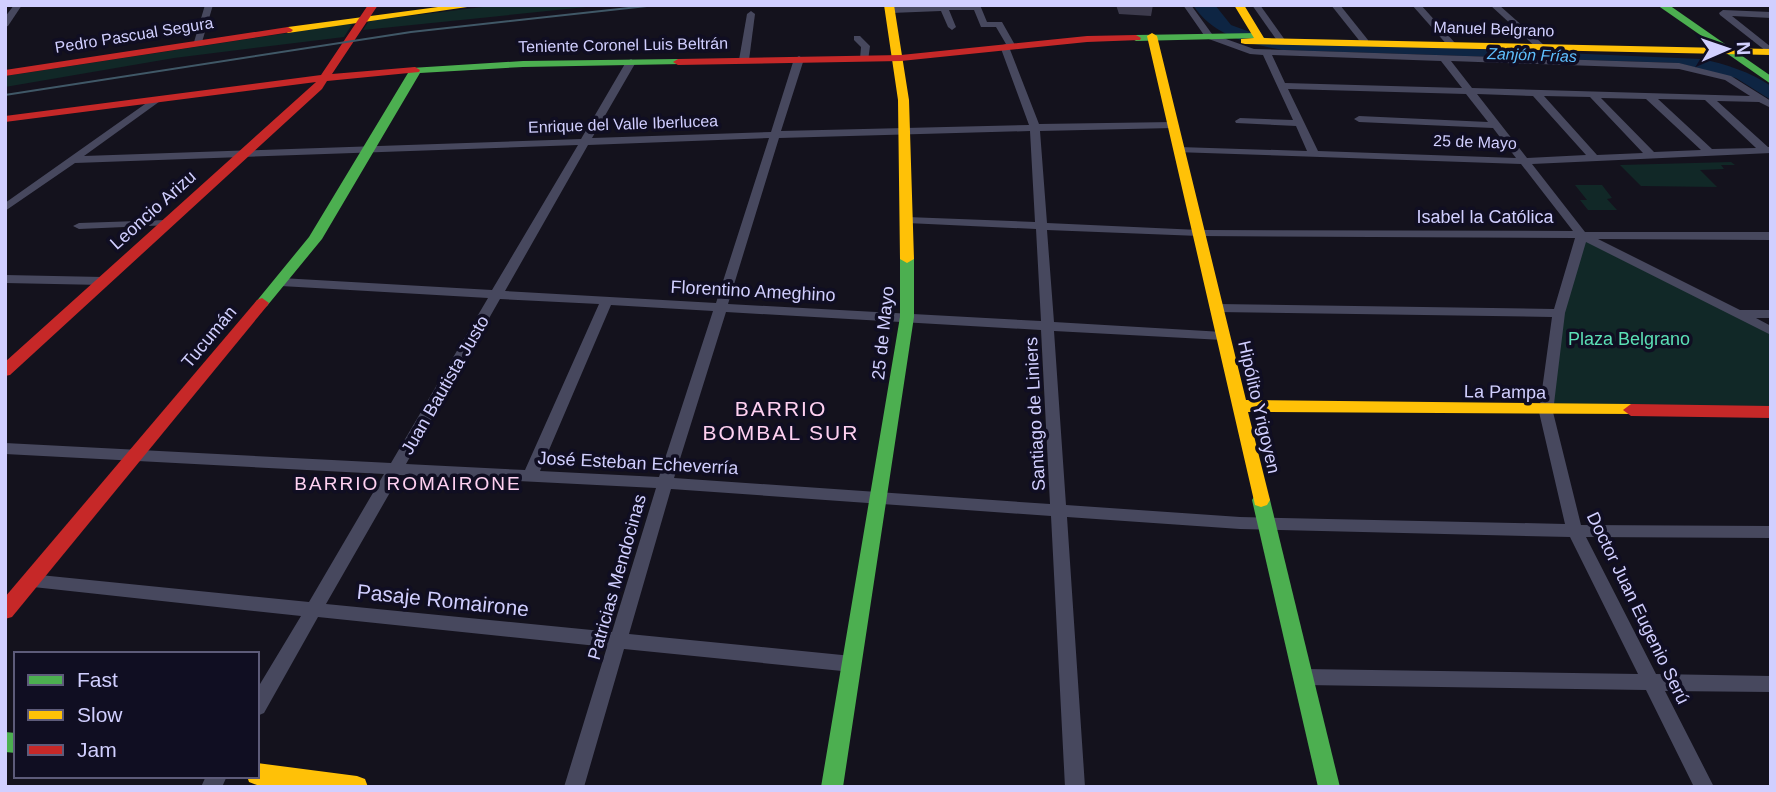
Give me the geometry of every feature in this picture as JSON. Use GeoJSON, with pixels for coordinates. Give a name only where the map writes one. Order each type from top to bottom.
{"type":"FeatureCollection","features":[{"type":"Feature","properties":{"kind":"street"},"geometry":{"type":"LineString","coordinates":[[5,24],[18,5]]}},
{"type":"Feature","properties":{"kind":"street"},"geometry":{"type":"LineString","coordinates":[[198,42],[209,5]]}},
{"type":"Feature","properties":{"kind":"street","name":"Pedro Pascual Segura"},"geometry":{"type":"LineString","coordinates":[[5,73],[369,11],[476,5]]}},
{"type":"Feature","properties":{"kind":"street"},"geometry":{"type":"LineString","coordinates":[[1187,5],[1213,38]]}},
{"type":"Feature","properties":{"kind":"street"},"geometry":{"type":"LineString","coordinates":[[1238,5],[1282,86],[1314,154]]}},
{"type":"Feature","properties":{"kind":"street"},"geometry":{"type":"LineString","coordinates":[[1256,5],[1281,40]]}},
{"type":"Feature","properties":{"kind":"street"},"geometry":{"type":"LineString","coordinates":[[1335,5],[1365,42]]}},
{"type":"Feature","properties":{"kind":"street"},"geometry":{"type":"LineString","coordinates":[[1416,5],[1448,52],[1468,91],[1581,236],[1771,331]]}},
{"type":"Feature","properties":{"kind":"street"},"geometry":{"type":"LineString","coordinates":[[1494,5],[1542,48]]}},
{"type":"Feature","properties":{"kind":"street"},"geometry":{"type":"LineString","coordinates":[[1662,5],[1771,81]]}},
{"type":"Feature","properties":{"kind":"street"},"geometry":{"type":"LineString","coordinates":[[1679,5],[1771,68]]}},
{"type":"Feature","properties":{"kind":"street"},"geometry":{"type":"LineString","coordinates":[[890,8],[976,6],[984,25],[999,24],[1007,46]]}},
{"type":"Feature","properties":{"kind":"street","name":"25 de Mayo"},"geometry":{"type":"LineString","coordinates":[[832,787],[907,317],[906,130],[901,58],[890,8]]}},
{"type":"Feature","properties":{"kind":"street"},"geometry":{"type":"LineString","coordinates":[[944,8],[952,27]]}},
{"type":"Feature","properties":{"kind":"street","name":"Leoncio Arizu"},"geometry":{"type":"LineString","coordinates":[[5,370],[324,78],[369,11]]}},
{"type":"Feature","properties":{"kind":"street"},"geometry":{"type":"LineString","coordinates":[[1771,15],[1723,13],[1771,52]]}},
{"type":"Feature","properties":{"kind":"street"},"geometry":{"type":"LineString","coordinates":[[744,60],[751,14]]}},
{"type":"Feature","properties":{"kind":"street"},"geometry":{"type":"LineString","coordinates":[[857,37],[866,46],[865,59]]}},
{"type":"Feature","properties":{"kind":"street","name":"Manuel Belgrano"},"geometry":{"type":"LineString","coordinates":[[1153,39],[1365,42],[1448,52],[1542,48],[1771,52]]}},
{"type":"Feature","properties":{"kind":"street","name":"Teniente Coronel Luis Beltrán"},"geometry":{"type":"LineString","coordinates":[[5,119],[324,78],[416,70],[631,62],[901,58],[1007,46],[1153,39]]}},
{"type":"Feature","properties":{"kind":"street","name":"Hipólito Yrigoyen"},"geometry":{"type":"LineString","coordinates":[[1153,39],[1329,787]]}},
{"type":"Feature","properties":{"kind":"street"},"geometry":{"type":"LineString","coordinates":[[1257,42],[1679,66],[1700,69],[1736,82],[1767,102]]}},
{"type":"Feature","properties":{"kind":"street","name":"Santiago de Liniers"},"geometry":{"type":"LineString","coordinates":[[1007,46],[1035,127],[1075,787]]}},
{"type":"Feature","properties":{"kind":"street","name":"Patricias Mendocinas"},"geometry":{"type":"LineString","coordinates":[[574,787],[665,483],[799,59]]}},
{"type":"Feature","properties":{"kind":"street","name":"Juan Bautista Justo"},"geometry":{"type":"LineString","coordinates":[[259,704],[631,62]]}},
{"type":"Feature","properties":{"kind":"street","name":"Tucumán"},"geometry":{"type":"LineString","coordinates":[[5,611],[281,282],[334,213],[416,70]]}},
{"type":"Feature","properties":{"kind":"street"},"geometry":{"type":"LineString","coordinates":[[1282,86],[1707,97],[1767,102]]}},
{"type":"Feature","properties":{"kind":"street"},"geometry":{"type":"LineString","coordinates":[[1536,93],[1593,157]]}},
{"type":"Feature","properties":{"kind":"street"},"geometry":{"type":"LineString","coordinates":[[1592,94],[1650,155]]}},
{"type":"Feature","properties":{"kind":"street"},"geometry":{"type":"LineString","coordinates":[[1649,96],[1709,152]]}},
{"type":"Feature","properties":{"kind":"street"},"geometry":{"type":"LineString","coordinates":[[1707,97],[1768,150]]}},
{"type":"Feature","properties":{"kind":"street"},"geometry":{"type":"LineString","coordinates":[[5,208],[158,99]]}},
{"type":"Feature","properties":{"kind":"street"},"geometry":{"type":"LineString","coordinates":[[1359,119],[1494,125]]}},
{"type":"Feature","properties":{"kind":"street"},"geometry":{"type":"LineString","coordinates":[[1240,121],[1300,123]]}},
{"type":"Feature","properties":{"kind":"street","name":"Enrique del Valle Iberlucea"},"geometry":{"type":"LineString","coordinates":[[73,160],[906,130],[1173,125]]}},
{"type":"Feature","properties":{"kind":"street","name":"25 de Mayo"},"geometry":{"type":"LineString","coordinates":[[1179,150],[1522,161],[1768,150]]}},
{"type":"Feature","properties":{"kind":"street","name":"Isabel la Católica"},"geometry":{"type":"LineString","coordinates":[[908,220],[1199,233],[1771,236]]}},
{"type":"Feature","properties":{"kind":"street"},"geometry":{"type":"LineString","coordinates":[[79,226],[167,223]]}},
{"type":"Feature","properties":{"kind":"street","name":"Doctor Juan Eugenio Serú"},"geometry":{"type":"LineString","coordinates":[[1581,236],[1559,313],[1546,412],[1575,531],[1704,787]]}},
{"type":"Feature","properties":{"kind":"street"},"geometry":{"type":"LineString","coordinates":[[5,279],[103,281]]}},
{"type":"Feature","properties":{"kind":"street","name":"Florentino Ameghino"},"geometry":{"type":"LineString","coordinates":[[281,282],[1223,336]]}},
{"type":"Feature","properties":{"kind":"street"},"geometry":{"type":"LineString","coordinates":[[530,476],[607,300]]}},
{"type":"Feature","properties":{"kind":"street"},"geometry":{"type":"LineString","coordinates":[[1217,308],[1559,313]]}},
{"type":"Feature","properties":{"kind":"street"},"geometry":{"type":"LineString","coordinates":[[1740,314],[1771,314]]}},
{"type":"Feature","properties":{"kind":"street","name":"La Pampa"},"geometry":{"type":"LineString","coordinates":[[1240,406],[1546,412],[1771,412]]}},
{"type":"Feature","properties":{"kind":"street","name":"José Esteban Echeverría"},"geometry":{"type":"LineString","coordinates":[[5,448],[665,483],[1267,524],[1575,531],[1771,532]]}},
{"type":"Feature","properties":{"kind":"street","name":"Pasaje Romairone"},"geometry":{"type":"LineString","coordinates":[[30,581],[852,664]]}},
{"type":"Feature","properties":{"kind":"street"},"geometry":{"type":"LineString","coordinates":[[1304,677],[1771,684]]}},
{"type":"Feature","properties":{"kind":"street"},"geometry":{"type":"LineString","coordinates":[[259,774],[357,787]]}},
{"type":"Feature","properties":{"kind":"green space"},"geometry":{"type":"Polygon","coordinates":[[[499,5],[606,5],[363,30],[368,22],[376,20],[499,5]]]}},
{"type":"Feature","properties":{"kind":"green space"},"geometry":{"type":"Polygon","coordinates":[[[353,23],[344,37],[174,58],[5,87],[5,76],[353,23]]]}},
{"type":"Feature","properties":{"kind":"green space"},"geometry":{"type":"Polygon","coordinates":[[[1731,162],[1735,165],[1721,165],[1724,169],[1700,170],[1717,187],[1641,186],[1620,165],[1731,162]]]}},
{"type":"Feature","properties":{"kind":"green space"},"geometry":{"type":"Polygon","coordinates":[[[1575,185],[1602,185],[1612,198],[1607,199],[1617,210],[1588,210],[1580,200],[1587,200],[1575,185]]]}},
{"type":"Feature","properties":{"kind":"green space","name":"Plaza Belgrano"},"geometry":{"type":"Polygon","coordinates":[[[1584,239],[1771,333],[1771,410],[1551,410],[1561,317],[1584,239]]]}},
{"type":"Feature","properties":{"kind":"water","name":"Zanjón Frías"},"geometry":{"type":"Polygon","coordinates":[[[1193,5],[1215,5],[1231,25],[1272,40],[1701,59],[1738,69],[1763,81],[1771,86],[1771,100],[1736,78],[1678,63],[1283,50],[1257,45],[1221,31],[1201,16],[1193,5]]]}},
{"type":"Feature","properties":{"kind":"tram line"},"geometry":{"type":"LineString","coordinates":[[5,95],[411,32],[656,5]]}},
{"type":"Feature","properties":{"kind":"traffic: fast"},"geometry":{"type":"LineString","coordinates":[[1662,5],[1771,81]]}},
{"type":"Feature","properties":{"kind":"traffic: fast"},"geometry":{"type":"LineString","coordinates":[[1136,38],[1258,36]]}},
{"type":"Feature","properties":{"kind":"traffic: fast"},"geometry":{"type":"LineString","coordinates":[[415,70],[523,64],[678,62]]}},
{"type":"Feature","properties":{"kind":"traffic: fast"},"geometry":{"type":"LineString","coordinates":[[262,303],[315,239],[416,70]]}},
{"type":"Feature","properties":{"kind":"traffic: fast"},"geometry":{"type":"LineString","coordinates":[[832,787],[907,317],[907,259]]}},
{"type":"Feature","properties":{"kind":"traffic: fast"},"geometry":{"type":"LineString","coordinates":[[1261,500],[1329,787]]}},
{"type":"Feature","properties":{"kind":"traffic: fast"},"geometry":{"type":"LineString","coordinates":[[5,742],[14,743]]}},
{"type":"Feature","properties":{"kind":"traffic: slow"},"geometry":{"type":"LineString","coordinates":[[288,30],[476,5]]}},
{"type":"Feature","properties":{"kind":"traffic: slow"},"geometry":{"type":"LineString","coordinates":[[889,5],[903,100],[907,259]]}},
{"type":"Feature","properties":{"kind":"traffic: slow"},"geometry":{"type":"LineString","coordinates":[[1239,5],[1261,41]]}},
{"type":"Feature","properties":{"kind":"traffic: slow"},"geometry":{"type":"LineString","coordinates":[[1152,36],[1261,500]]}},
{"type":"Feature","properties":{"kind":"traffic: slow"},"geometry":{"type":"LineString","coordinates":[[1245,41],[1771,52]]}},
{"type":"Feature","properties":{"kind":"traffic: slow"},"geometry":{"type":"LineString","coordinates":[[1240,406],[1631,410]]}},
{"type":"Feature","properties":{"kind":"traffic: slow"},"geometry":{"type":"LineString","coordinates":[[259,774],[357,787]]}},
{"type":"Feature","properties":{"kind":"traffic: jam"},"geometry":{"type":"LineString","coordinates":[[5,371],[318,87],[373,5]]}},
{"type":"Feature","properties":{"kind":"traffic: jam"},"geometry":{"type":"LineString","coordinates":[[5,73],[288,30]]}},
{"type":"Feature","properties":{"kind":"traffic: jam"},"geometry":{"type":"LineString","coordinates":[[678,62],[901,58],[1087,39],[1136,38]]}},
{"type":"Feature","properties":{"kind":"traffic: jam"},"geometry":{"type":"LineString","coordinates":[[5,119],[324,78],[415,70]]}},
{"type":"Feature","properties":{"kind":"traffic: jam"},"geometry":{"type":"LineString","coordinates":[[5,611],[262,303]]}},
{"type":"Feature","properties":{"kind":"traffic: jam"},"geometry":{"type":"LineString","coordinates":[[1631,410],[1771,412]]}},
{"type":"Feature","properties":{"kind":"district","name":"BARRIO BOMBAL SUR"},"geometry":{"type":"Point","coordinates":[781,420]}},
{"type":"Feature","properties":{"kind":"district","name":"BARRIO ROMAIRONE"},"geometry":{"type":"Point","coordinates":[408,483]}}]}
